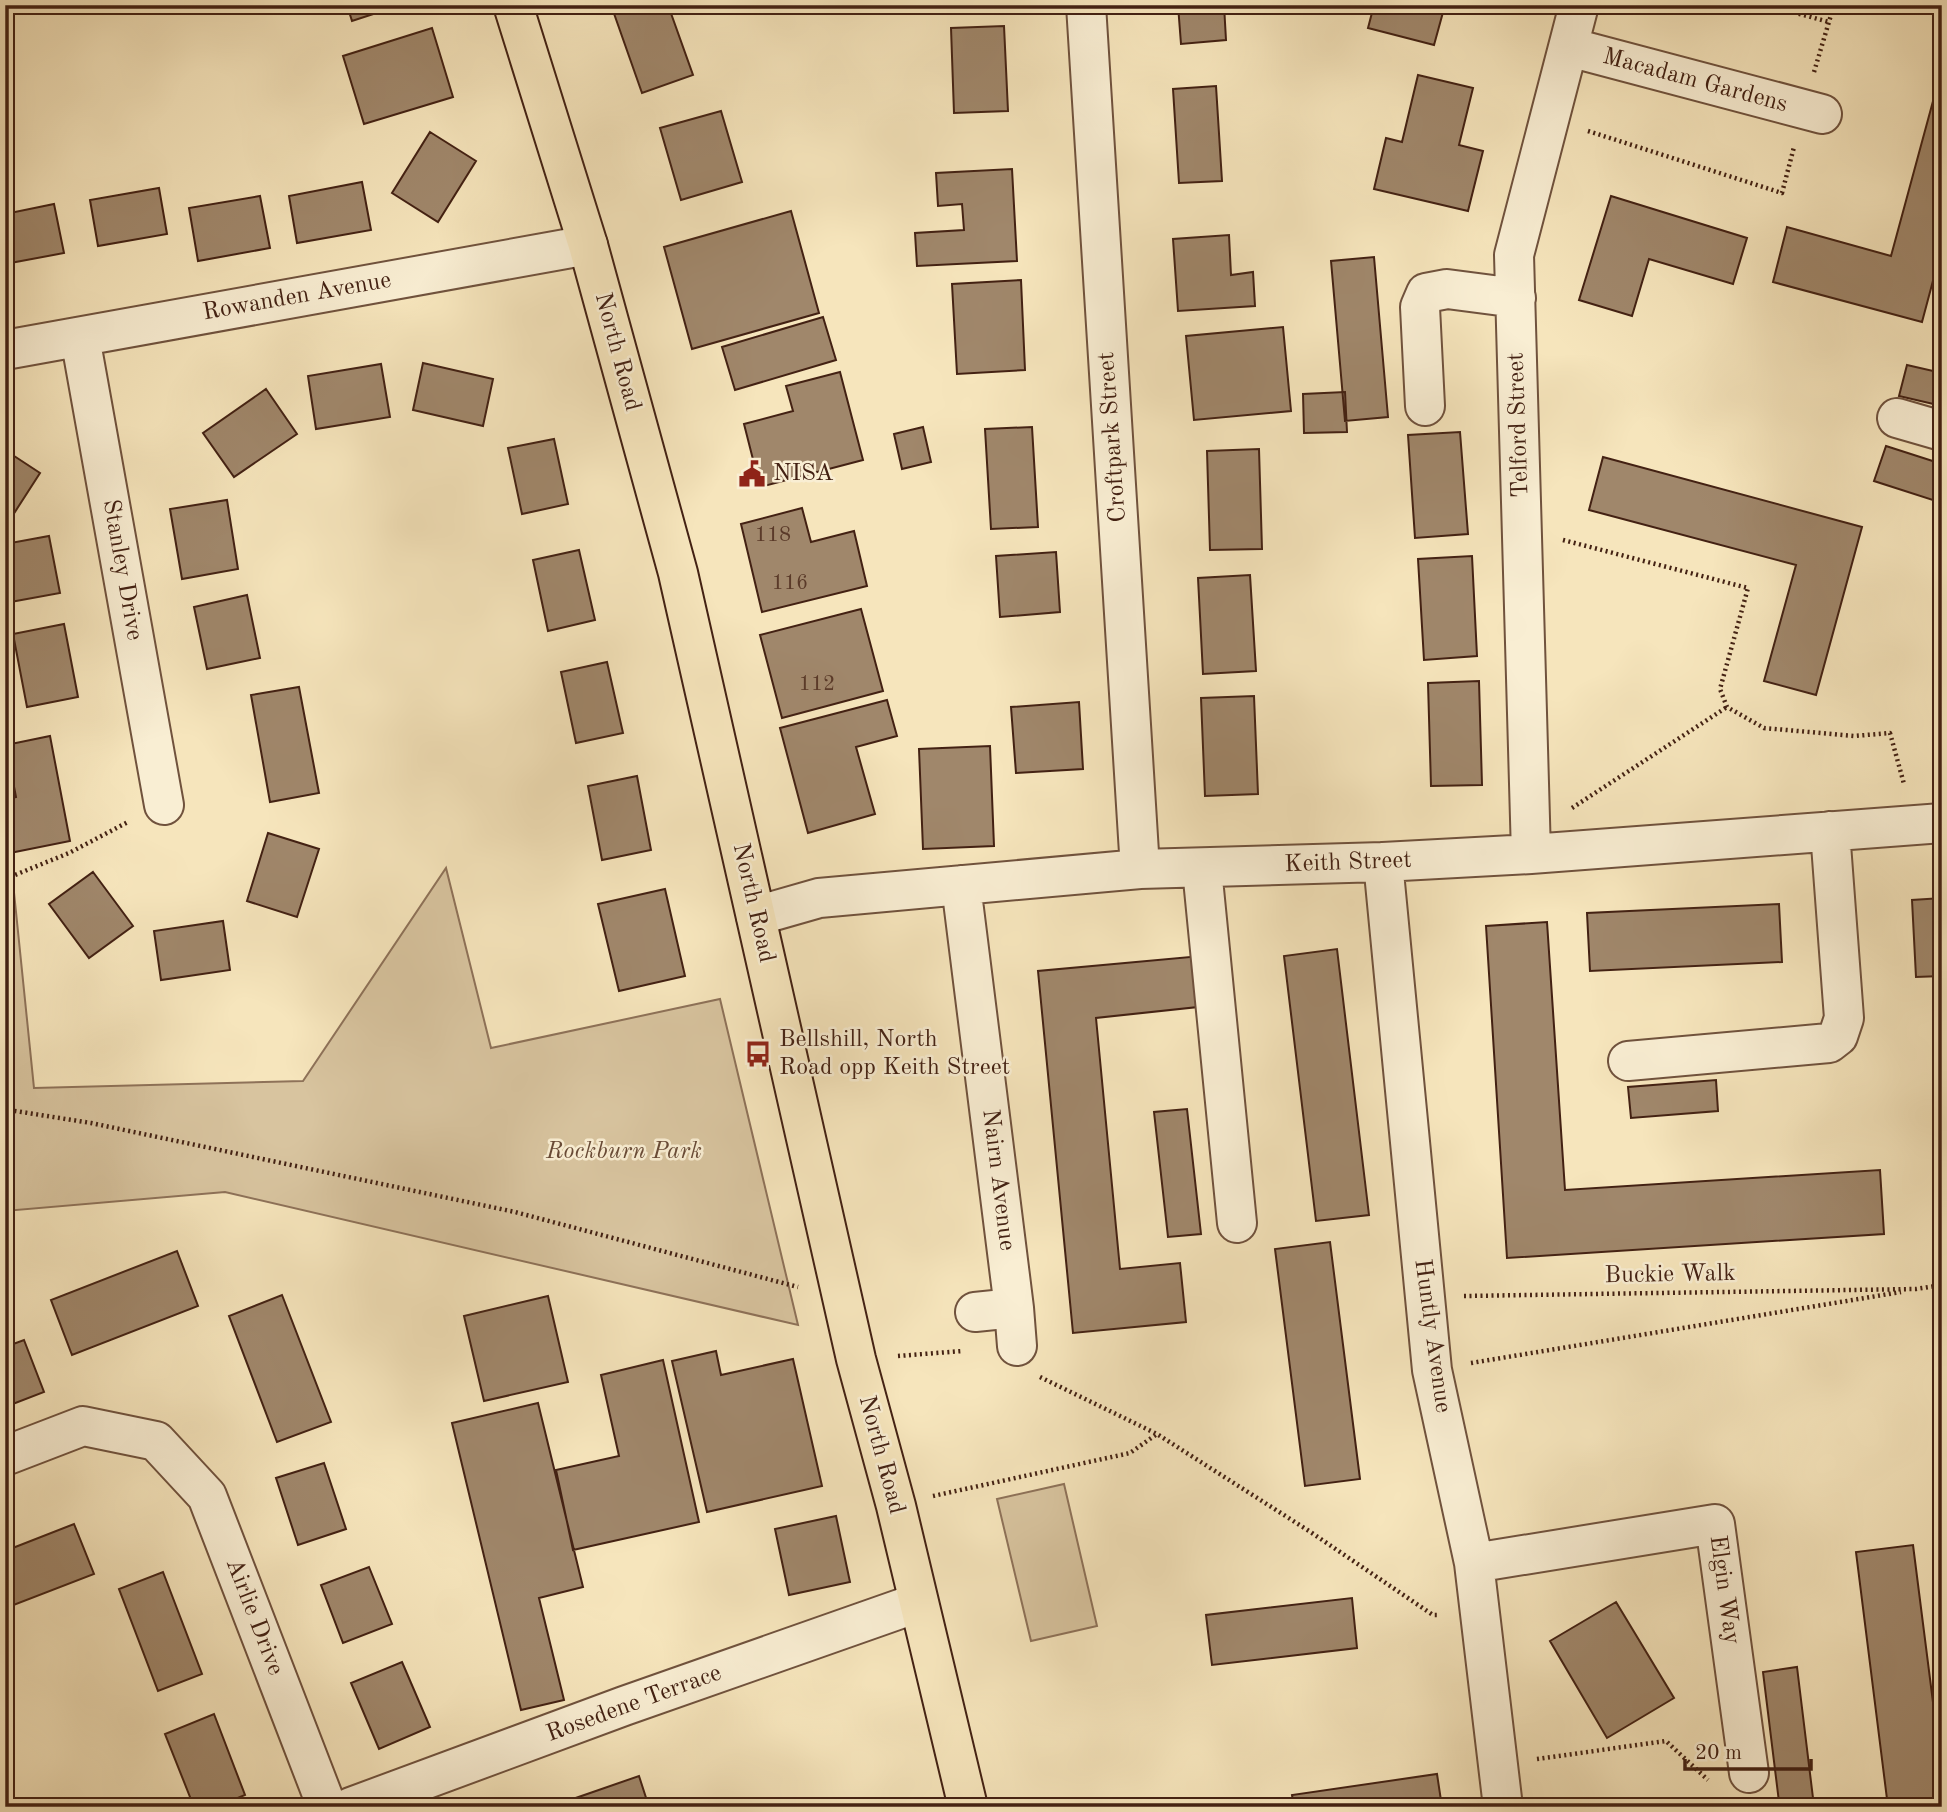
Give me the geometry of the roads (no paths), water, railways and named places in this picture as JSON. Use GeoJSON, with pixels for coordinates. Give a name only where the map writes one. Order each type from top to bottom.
{"type":"FeatureCollection","features":[{"type":"Feature","properties":{"kind":"main road","name":"North Road"},"geometry":{"type":"LineString","coordinates":[[513,5],[588,245],[678,573],[856,1359],[895,1506],[968,1807]]}},
{"type":"Feature","properties":{"kind":"street","name":"Croftpark Street"},"geometry":{"type":"LineString","coordinates":[[1086,5],[1140,869]]}},
{"type":"Feature","properties":{"kind":"street","name":"Telford Street"},"geometry":{"type":"LineString","coordinates":[[1531,836],[1514,255],[1579,5]]}},
{"type":"Feature","properties":{"kind":"street","name":"Macadam Gardens"},"geometry":{"type":"LineString","coordinates":[[1569,47],[1822,114]]}},
{"type":"Feature","properties":{"kind":"street","name":"Rowanden Avenue"},"geometry":{"type":"LineString","coordinates":[[5,349],[588,245]]}},
{"type":"Feature","properties":{"kind":"street"},"geometry":{"type":"LineString","coordinates":[[1425,406],[1420,307],[1426,293],[1447,289],[1516,298]]}},
{"type":"Feature","properties":{"kind":"street","name":"Stanley Drive"},"geometry":{"type":"LineString","coordinates":[[80,337],[164,804]]}},
{"type":"Feature","properties":{"kind":"street"},"geometry":{"type":"LineString","coordinates":[[1897,418],[1942,431]]}},
{"type":"Feature","properties":{"kind":"street","name":"Keith Street"},"geometry":{"type":"LineString","coordinates":[[756,916],[819,898],[1140,869],[1383,862],[1531,836],[1830,831],[1928,824]]}},
{"type":"Feature","properties":{"kind":"street"},"geometry":{"type":"LineString","coordinates":[[1628,1061],[1829,1043],[1838,1036],[1844,1018],[1830,831]]}},
{"type":"Feature","properties":{"kind":"street","name":"Huntly Avenue"},"geometry":{"type":"LineString","coordinates":[[1383,862],[1432,1370],[1474,1563],[1503,1807]]}},
{"type":"Feature","properties":{"kind":"street"},"geometry":{"type":"LineString","coordinates":[[1202,869],[1237,1223]]}},
{"type":"Feature","properties":{"kind":"street","name":"Nairn Avenue"},"geometry":{"type":"LineString","coordinates":[[961,886],[1017,1346]]}},
{"type":"Feature","properties":{"kind":"street"},"geometry":{"type":"LineString","coordinates":[[975,1312],[1014,1308]]}},
{"type":"Feature","properties":{"kind":"street","name":"Airlie Drive"},"geometry":{"type":"LineString","coordinates":[[5,1456],[83,1426],[156,1441],[207,1496],[327,1807]]}},
{"type":"Feature","properties":{"kind":"street","name":"Elgin Way"},"geometry":{"type":"LineString","coordinates":[[1474,1563],[1715,1524],[1733,1780]]}},
{"type":"Feature","properties":{"kind":"street","name":"Rosedene Terrace"},"geometry":{"type":"LineString","coordinates":[[351,1807],[917,1603]]}},
{"type":"Feature","properties":{"kind":"place","name":"NISA"},"geometry":{"type":"Point","coordinates":[752,474]}},
{"type":"Feature","properties":{"kind":"place","name":"Bellshill, North Road opp Keith Street"},"geometry":{"type":"Point","coordinates":[758,1054]}},
{"type":"Feature","properties":{"kind":"park label","name":"Rockburn Park"},"geometry":{"type":"Point","coordinates":[624,1152]}}]}
